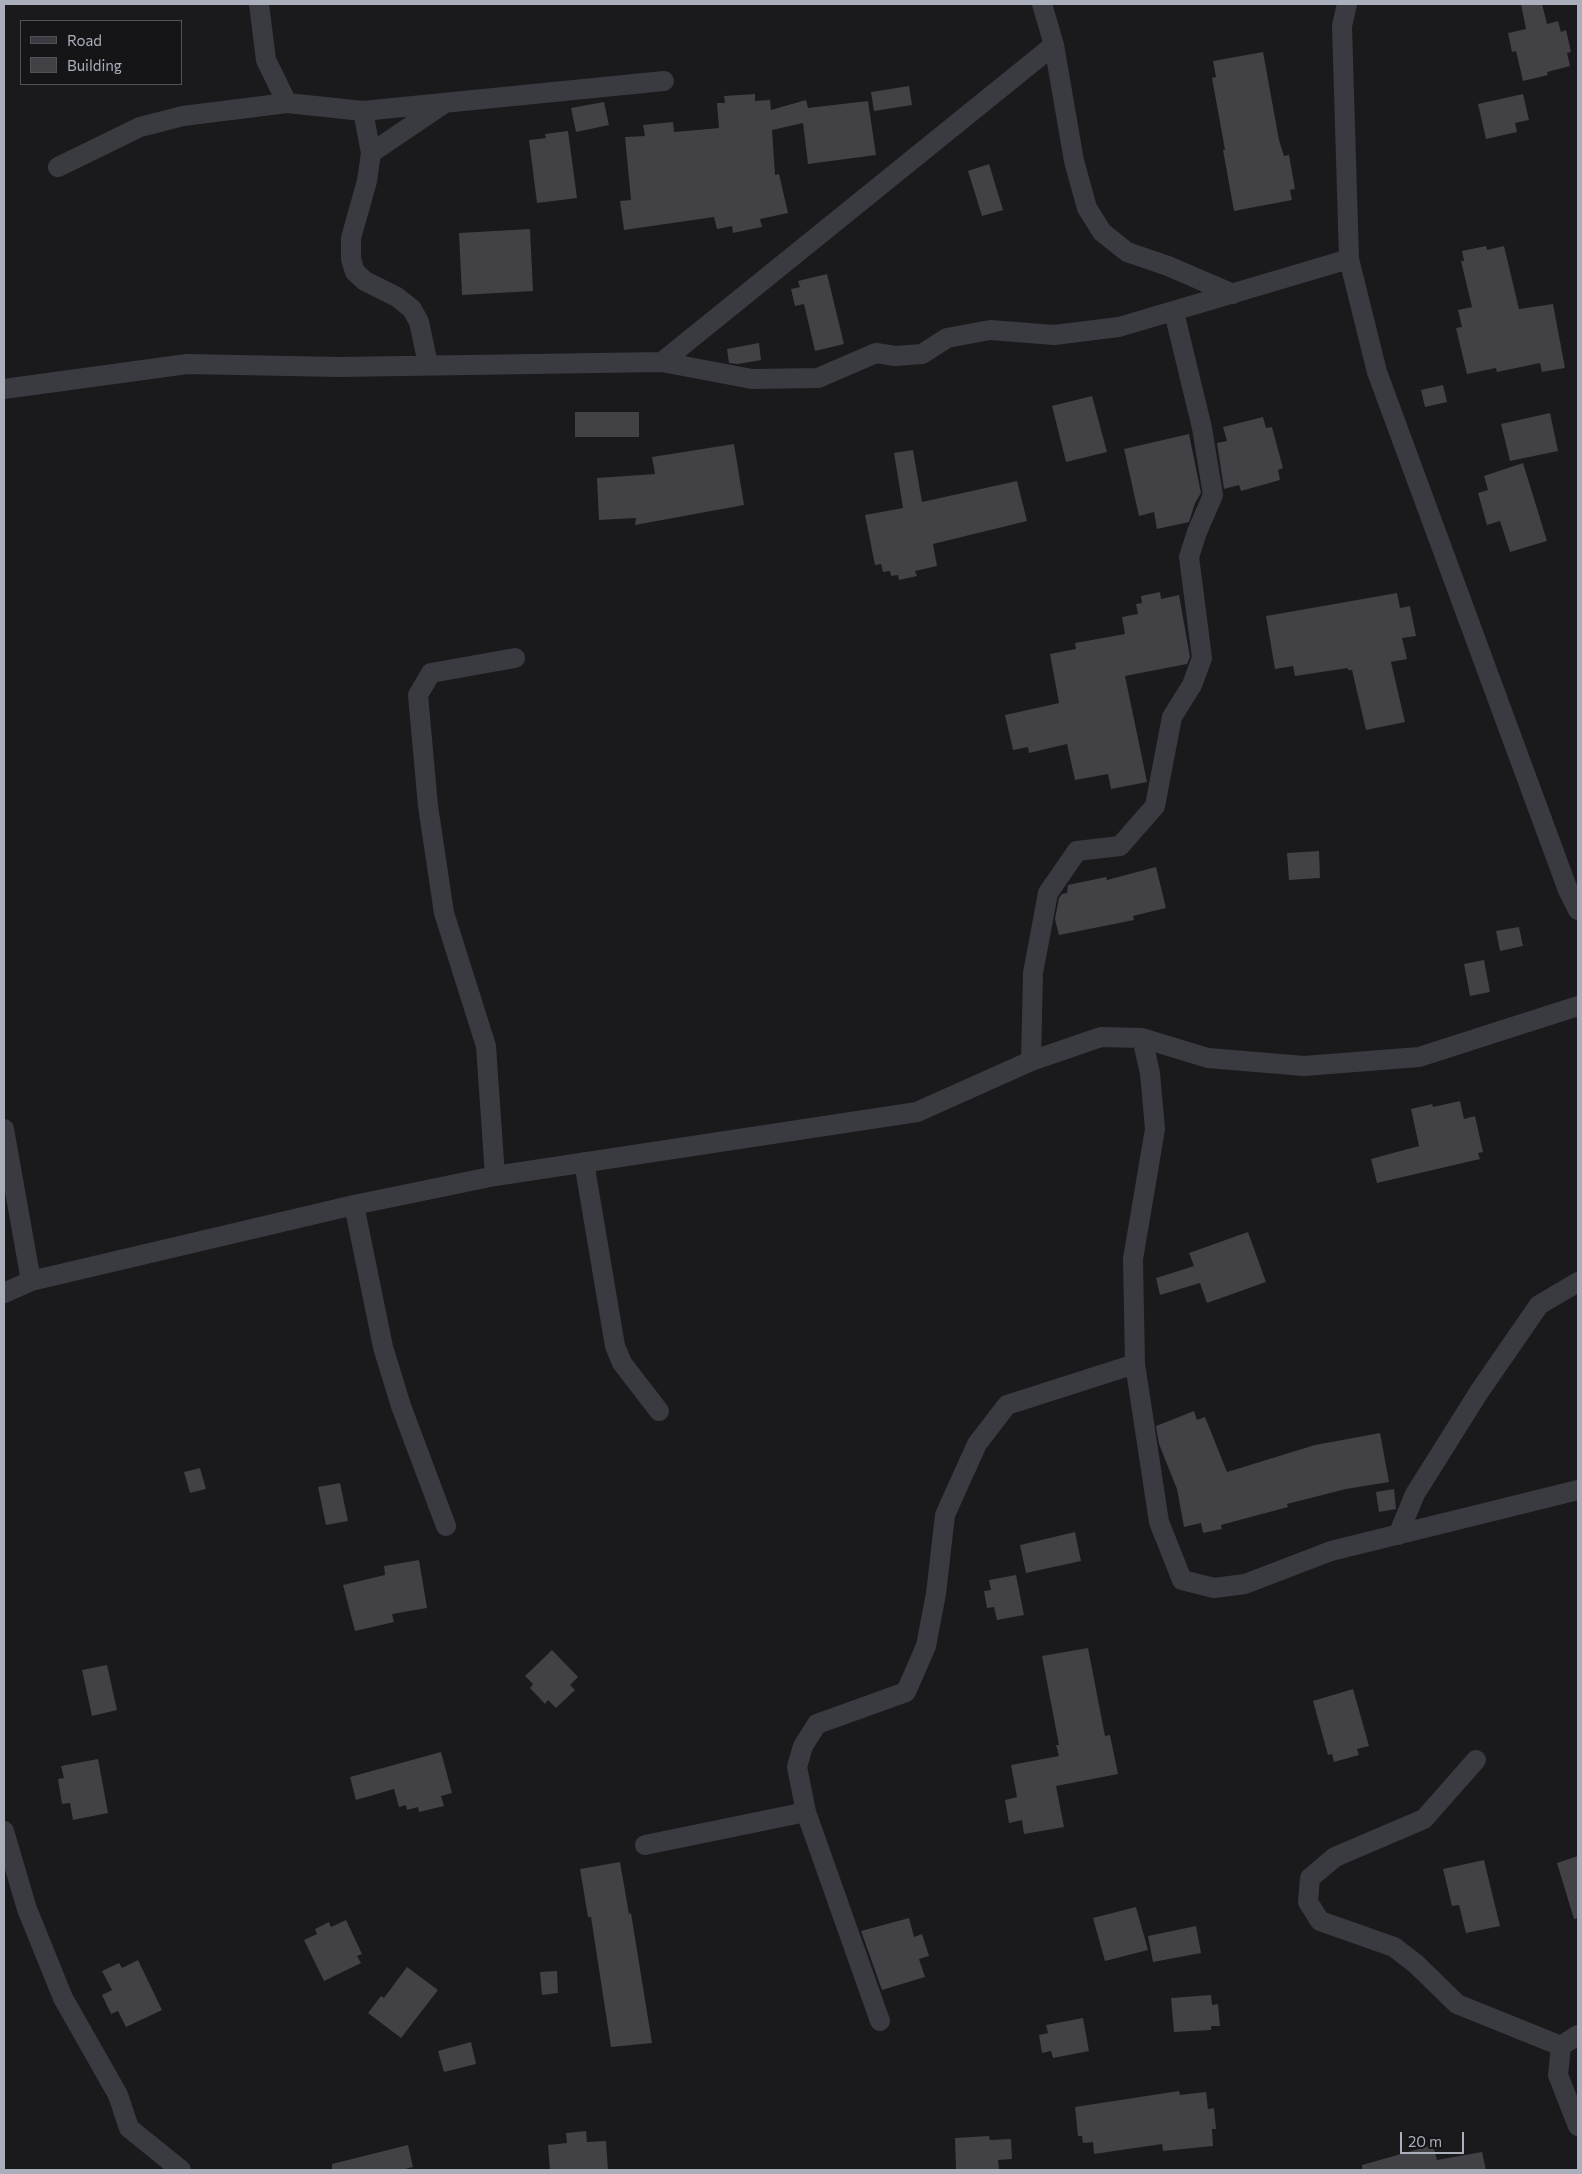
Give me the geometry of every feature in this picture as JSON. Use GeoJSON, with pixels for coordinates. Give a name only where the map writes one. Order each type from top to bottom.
{"type":"FeatureCollection","features":[{"type":"Feature","properties":{"kind":"street"},"geometry":{"type":"LineString","coordinates":[[259,4],[266,60],[287,103]]}},
{"type":"Feature","properties":{"kind":"street"},"geometry":{"type":"LineString","coordinates":[[1042,4],[1054,46],[1077,171],[1087,208],[1102,232],[1127,252],[1168,266],[1233,294]]}},
{"type":"Feature","properties":{"kind":"street"},"geometry":{"type":"LineString","coordinates":[[1347,4],[1342,26],[1349,259],[1377,372],[1565,881],[1578,910]]}},
{"type":"Feature","properties":{"kind":"street"},"geometry":{"type":"LineString","coordinates":[[662,362],[1054,46]]}},
{"type":"Feature","properties":{"kind":"street"},"geometry":{"type":"LineString","coordinates":[[58,167],[140,127],[183,116],[287,103],[363,111],[664,81]]}},
{"type":"Feature","properties":{"kind":"street"},"geometry":{"type":"LineString","coordinates":[[371,153],[444,103]]}},
{"type":"Feature","properties":{"kind":"street"},"geometry":{"type":"LineString","coordinates":[[363,111],[371,153],[367,182],[351,238],[351,259],[355,272],[366,281],[398,297],[412,309],[420,322],[428,364]]}},
{"type":"Feature","properties":{"kind":"street"},"geometry":{"type":"LineString","coordinates":[[4,390],[187,364],[338,367],[428,364],[662,362],[752,379],[818,378],[876,353],[895,356],[922,354],[947,338],[990,330],[1054,335],[1119,327],[1349,259]]}},
{"type":"Feature","properties":{"kind":"street"},"geometry":{"type":"LineString","coordinates":[[1031,1061],[1033,972],[1048,893],[1077,852],[1120,846],[1155,806],[1172,717],[1192,685],[1202,658],[1189,557],[1197,532],[1213,495],[1202,428],[1174,312]]}},
{"type":"Feature","properties":{"kind":"street"},"geometry":{"type":"LineString","coordinates":[[496,1176],[486,1046],[444,913],[428,806],[418,694],[431,673],[515,658]]}},
{"type":"Feature","properties":{"kind":"street"},"geometry":{"type":"LineString","coordinates":[[4,1293],[31,1281],[354,1205],[496,1176],[916,1112],[1031,1061],[1101,1037],[1142,1038],[1208,1058],[1304,1066],[1419,1057],[1578,1006]]}},
{"type":"Feature","properties":{"kind":"street"},"geometry":{"type":"LineString","coordinates":[[1142,1038],[1150,1073],[1156,1130],[1133,1259],[1134,1364],[1159,1522],[1182,1580],[1214,1588],[1245,1584],[1331,1551],[1578,1490]]}},
{"type":"Feature","properties":{"kind":"street"},"geometry":{"type":"LineString","coordinates":[[4,1129],[31,1281]]}},
{"type":"Feature","properties":{"kind":"street"},"geometry":{"type":"LineString","coordinates":[[584,1162],[615,1346],[622,1363],[659,1411]]}},
{"type":"Feature","properties":{"kind":"street"},"geometry":{"type":"LineString","coordinates":[[354,1205],[383,1347],[401,1406],[446,1526]]}},
{"type":"Feature","properties":{"kind":"street"},"geometry":{"type":"LineString","coordinates":[[1398,1535],[1415,1494],[1479,1392],[1539,1304],[1578,1282]]}},
{"type":"Feature","properties":{"kind":"street"},"geometry":{"type":"LineString","coordinates":[[880,2021],[806,1812],[796,1767],[803,1746],[818,1724],[906,1692],[926,1646],[936,1594],[945,1516],[976,1444],[1007,1405],[1134,1364]]}},
{"type":"Feature","properties":{"kind":"street"},"geometry":{"type":"LineString","coordinates":[[1476,1760],[1424,1819],[1335,1857],[1310,1878],[1308,1902],[1320,1921],[1394,1947],[1416,1964],[1457,2004],[1561,2046]]}},
{"type":"Feature","properties":{"kind":"street"},"geometry":{"type":"LineString","coordinates":[[645,1845],[806,1812]]}},
{"type":"Feature","properties":{"kind":"street"},"geometry":{"type":"LineString","coordinates":[[4,1831],[27,1909],[60,1989],[118,2095],[129,2128],[181,2170]]}},
{"type":"Feature","properties":{"kind":"street"},"geometry":{"type":"LineString","coordinates":[[1561,2046],[1578,2035]]}},
{"type":"Feature","properties":{"kind":"street"},"geometry":{"type":"LineString","coordinates":[[1561,2046],[1558,2075],[1578,2126]]}},
{"type":"Feature","properties":{"kind":"building"},"geometry":{"type":"Polygon","coordinates":[[[1521,4],[1542,4],[1547,24],[1558,21],[1561,32],[1566,30],[1571,52],[1567,53],[1570,66],[1547,72],[1548,75],[1523,81],[1516,51],[1512,52],[1508,33],[1526,29],[1521,4]]]}},
{"type":"Feature","properties":{"kind":"building"},"geometry":{"type":"Polygon","coordinates":[[[1263,52],[1279,140],[1284,156],[1289,155],[1295,189],[1290,190],[1292,200],[1234,211],[1212,78],[1216,77],[1213,61],[1263,52]]]}},
{"type":"Feature","properties":{"kind":"building"},"geometry":{"type":"Polygon","coordinates":[[[909,86],[912,105],[874,111],[871,92],[909,86]]]}},
{"type":"Feature","properties":{"kind":"building"},"geometry":{"type":"Polygon","coordinates":[[[755,94],[755,101],[770,100],[771,110],[806,100],[808,108],[868,101],[876,155],[808,164],[803,123],[772,130],[775,175],[779,174],[788,213],[760,219],[762,227],[733,233],[732,226],[717,229],[714,217],[624,230],[620,201],[631,200],[625,137],[645,136],[643,125],[673,122],[674,132],[719,128],[717,103],[725,103],[724,96],[755,94]]]}},
{"type":"Feature","properties":{"kind":"building"},"geometry":{"type":"Polygon","coordinates":[[[1523,94],[1529,120],[1515,123],[1517,132],[1486,139],[1478,104],[1523,94]]]}},
{"type":"Feature","properties":{"kind":"building"},"geometry":{"type":"Polygon","coordinates":[[[604,102],[609,125],[576,132],[571,108],[604,102]]]}},
{"type":"Feature","properties":{"kind":"building"},"geometry":{"type":"Polygon","coordinates":[[[568,131],[577,198],[537,203],[529,140],[546,138],[545,134],[568,131]]]}},
{"type":"Feature","properties":{"kind":"building"},"geometry":{"type":"Polygon","coordinates":[[[989,164],[1003,210],[982,216],[968,171],[989,164]]]}},
{"type":"Feature","properties":{"kind":"building"},"geometry":{"type":"Polygon","coordinates":[[[530,229],[533,291],[462,295],[459,233],[530,229]]]}},
{"type":"Feature","properties":{"kind":"building"},"geometry":{"type":"Polygon","coordinates":[[[1486,246],[1487,250],[1504,246],[1519,309],[1553,304],[1565,368],[1542,372],[1540,363],[1497,372],[1496,368],[1467,374],[1456,328],[1462,327],[1458,310],[1472,307],[1461,261],[1464,261],[1462,251],[1486,246]]]}},
{"type":"Feature","properties":{"kind":"building"},"geometry":{"type":"Polygon","coordinates":[[[827,274],[844,344],[815,351],[804,304],[795,306],[791,289],[800,287],[798,281],[827,274]]]}},
{"type":"Feature","properties":{"kind":"building"},"geometry":{"type":"Polygon","coordinates":[[[759,343],[761,360],[738,364],[729,363],[727,349],[759,343]]]}},
{"type":"Feature","properties":{"kind":"building"},"geometry":{"type":"Polygon","coordinates":[[[1443,385],[1447,402],[1425,407],[1421,390],[1443,385]]]}},
{"type":"Feature","properties":{"kind":"building"},"geometry":{"type":"Polygon","coordinates":[[[1092,396],[1107,452],[1066,462],[1052,406],[1092,396]]]}},
{"type":"Feature","properties":{"kind":"building"},"geometry":{"type":"Polygon","coordinates":[[[575,412],[639,412],[639,437],[575,437],[575,412]]]}},
{"type":"Feature","properties":{"kind":"building"},"geometry":{"type":"Polygon","coordinates":[[[1550,413],[1558,451],[1510,461],[1501,424],[1550,413]]]}},
{"type":"Feature","properties":{"kind":"building"},"geometry":{"type":"Polygon","coordinates":[[[1263,417],[1266,428],[1272,427],[1283,468],[1278,470],[1280,480],[1241,491],[1239,485],[1224,489],[1217,443],[1227,441],[1223,427],[1263,417]]]}},
{"type":"Feature","properties":{"kind":"building"},"geometry":{"type":"Polygon","coordinates":[[[1189,434],[1201,493],[1195,503],[1189,522],[1157,529],[1154,512],[1139,516],[1124,449],[1189,434]]]}},
{"type":"Feature","properties":{"kind":"building"},"geometry":{"type":"Polygon","coordinates":[[[734,444],[744,505],[635,525],[636,518],[599,520],[597,478],[655,474],[652,457],[734,444]]]}},
{"type":"Feature","properties":{"kind":"building"},"geometry":{"type":"Polygon","coordinates":[[[913,450],[922,502],[1017,481],[1027,521],[933,544],[937,566],[915,571],[917,576],[899,580],[898,575],[891,576],[890,571],[883,572],[881,564],[875,565],[865,515],[903,508],[894,453],[913,450]]]}},
{"type":"Feature","properties":{"kind":"building"},"geometry":{"type":"Polygon","coordinates":[[[1523,463],[1547,541],[1510,552],[1500,521],[1487,525],[1478,493],[1488,490],[1484,476],[1523,463]]]}},
{"type":"Feature","properties":{"kind":"building"},"geometry":{"type":"Polygon","coordinates":[[[1160,592],[1161,599],[1179,595],[1190,657],[1187,664],[1125,676],[1147,782],[1111,789],[1108,774],[1075,780],[1067,744],[1029,753],[1028,747],[1013,750],[1005,715],[1059,703],[1050,654],[1076,649],[1075,643],[1125,634],[1122,617],[1138,614],[1136,604],[1142,603],[1141,596],[1160,592]]]}},
{"type":"Feature","properties":{"kind":"building"},"geometry":{"type":"Polygon","coordinates":[[[1397,593],[1400,608],[1410,606],[1416,636],[1402,638],[1407,659],[1391,662],[1405,722],[1366,730],[1352,670],[1348,670],[1348,668],[1295,676],[1293,666],[1275,669],[1266,616],[1397,593]]]}},
{"type":"Feature","properties":{"kind":"building"},"geometry":{"type":"Polygon","coordinates":[[[1319,851],[1320,878],[1289,880],[1287,853],[1319,851]]]}},
{"type":"Feature","properties":{"kind":"building"},"geometry":{"type":"Polygon","coordinates":[[[1156,867],[1166,908],[1133,916],[1134,920],[1059,935],[1055,919],[1059,898],[1062,894],[1067,893],[1068,885],[1106,877],[1107,880],[1156,867]]]}},
{"type":"Feature","properties":{"kind":"building"},"geometry":{"type":"Polygon","coordinates":[[[1519,927],[1523,946],[1500,951],[1496,931],[1519,927]]]}},
{"type":"Feature","properties":{"kind":"building"},"geometry":{"type":"Polygon","coordinates":[[[1484,960],[1490,992],[1470,996],[1464,964],[1484,960]]]}},
{"type":"Feature","properties":{"kind":"building"},"geometry":{"type":"Polygon","coordinates":[[[1460,1101],[1464,1119],[1475,1116],[1483,1152],[1478,1153],[1480,1159],[1377,1183],[1371,1159],[1419,1146],[1411,1109],[1432,1104],[1433,1107],[1460,1101]]]}},
{"type":"Feature","properties":{"kind":"building"},"geometry":{"type":"Polygon","coordinates":[[[1248,1232],[1266,1282],[1207,1303],[1200,1283],[1160,1295],[1156,1278],[1194,1266],[1189,1253],[1248,1232]]]}},
{"type":"Feature","properties":{"kind":"building"},"geometry":{"type":"Polygon","coordinates":[[[1194,1411],[1197,1420],[1205,1417],[1227,1472],[1315,1445],[1380,1433],[1389,1482],[1346,1489],[1287,1504],[1288,1507],[1221,1525],[1222,1529],[1203,1533],[1201,1523],[1184,1527],[1177,1489],[1159,1444],[1156,1426],[1194,1411]]]}},
{"type":"Feature","properties":{"kind":"building"},"geometry":{"type":"Polygon","coordinates":[[[200,1468],[206,1489],[190,1493],[184,1472],[200,1468]]]}},
{"type":"Feature","properties":{"kind":"building"},"geometry":{"type":"Polygon","coordinates":[[[340,1483],[348,1521],[326,1525],[318,1487],[340,1483]]]}},
{"type":"Feature","properties":{"kind":"building"},"geometry":{"type":"Polygon","coordinates":[[[1394,1489],[1396,1509],[1379,1512],[1376,1492],[1394,1489]]]}},
{"type":"Feature","properties":{"kind":"building"},"geometry":{"type":"Polygon","coordinates":[[[1075,1532],[1081,1561],[1026,1573],[1020,1545],[1075,1532]]]}},
{"type":"Feature","properties":{"kind":"building"},"geometry":{"type":"Polygon","coordinates":[[[419,1560],[427,1608],[392,1614],[394,1622],[355,1631],[343,1585],[385,1575],[384,1566],[419,1560]]]}},
{"type":"Feature","properties":{"kind":"building"},"geometry":{"type":"Polygon","coordinates":[[[1016,1575],[1024,1615],[997,1620],[994,1607],[987,1608],[984,1591],[991,1590],[989,1580],[1016,1575]]]}},
{"type":"Feature","properties":{"kind":"building"},"geometry":{"type":"Polygon","coordinates":[[[1088,1648],[1105,1736],[1110,1735],[1118,1774],[1056,1786],[1064,1827],[1024,1834],[1022,1820],[1009,1823],[1005,1800],[1017,1797],[1011,1765],[1059,1756],[1056,1745],[1059,1745],[1042,1656],[1088,1648]]]}},
{"type":"Feature","properties":{"kind":"building"},"geometry":{"type":"Polygon","coordinates":[[[552,1650],[578,1677],[570,1685],[575,1690],[556,1708],[548,1700],[545,1704],[530,1688],[533,1684],[525,1676],[552,1650]]]}},
{"type":"Feature","properties":{"kind":"building"},"geometry":{"type":"Polygon","coordinates":[[[107,1665],[117,1710],[92,1716],[82,1670],[107,1665]]]}},
{"type":"Feature","properties":{"kind":"building"},"geometry":{"type":"Polygon","coordinates":[[[1353,1689],[1369,1746],[1357,1749],[1359,1755],[1334,1762],[1332,1754],[1328,1755],[1313,1701],[1353,1689]]]}},
{"type":"Feature","properties":{"kind":"building"},"geometry":{"type":"Polygon","coordinates":[[[441,1752],[452,1793],[441,1796],[444,1806],[419,1812],[418,1807],[407,1810],[406,1805],[399,1807],[394,1789],[356,1800],[350,1777],[441,1752]]]}},
{"type":"Feature","properties":{"kind":"building"},"geometry":{"type":"Polygon","coordinates":[[[98,1759],[108,1813],[73,1820],[70,1803],[62,1804],[58,1779],[64,1778],[61,1766],[98,1759]]]}},
{"type":"Feature","properties":{"kind":"building"},"geometry":{"type":"Polygon","coordinates":[[[1578,1856],[1578,1918],[1574,1919],[1557,1863],[1578,1856]]]}},
{"type":"Feature","properties":{"kind":"building"},"geometry":{"type":"Polygon","coordinates":[[[1484,1860],[1500,1926],[1466,1933],[1459,1905],[1452,1906],[1443,1869],[1484,1860]]]}},
{"type":"Feature","properties":{"kind":"building"},"geometry":{"type":"Polygon","coordinates":[[[620,1862],[629,1914],[631,1913],[652,2043],[611,2047],[591,1917],[588,1917],[580,1869],[620,1862]]]}},
{"type":"Feature","properties":{"kind":"building"},"geometry":{"type":"Polygon","coordinates":[[[1136,1907],[1148,1950],[1105,1961],[1093,1918],[1136,1907]]]}},
{"type":"Feature","properties":{"kind":"building"},"geometry":{"type":"Polygon","coordinates":[[[909,1918],[914,1937],[922,1934],[929,1956],[919,1959],[925,1977],[882,1990],[861,1931],[909,1918]]]}},
{"type":"Feature","properties":{"kind":"building"},"geometry":{"type":"Polygon","coordinates":[[[346,1920],[362,1954],[357,1956],[361,1963],[324,1981],[304,1940],[317,1934],[315,1929],[329,1922],[331,1927],[346,1920]]]}},
{"type":"Feature","properties":{"kind":"building"},"geometry":{"type":"Polygon","coordinates":[[[1196,1926],[1201,1953],[1153,1962],[1148,1936],[1196,1926]]]}},
{"type":"Feature","properties":{"kind":"building"},"geometry":{"type":"Polygon","coordinates":[[[138,1960],[162,2010],[126,2027],[118,2011],[111,2014],[102,1995],[112,1990],[102,1971],[119,1963],[122,1968],[138,1960]]]}},
{"type":"Feature","properties":{"kind":"building"},"geometry":{"type":"Polygon","coordinates":[[[407,1967],[438,1990],[401,2038],[368,2013],[381,1996],[384,1998],[407,1967]]]}},
{"type":"Feature","properties":{"kind":"building"},"geometry":{"type":"Polygon","coordinates":[[[557,1971],[558,1993],[542,1995],[540,1972],[557,1971]]]}},
{"type":"Feature","properties":{"kind":"building"},"geometry":{"type":"Polygon","coordinates":[[[1211,1995],[1212,2005],[1218,2004],[1220,2026],[1211,2026],[1211,2030],[1174,2032],[1171,1998],[1211,1995]]]}},
{"type":"Feature","properties":{"kind":"building"},"geometry":{"type":"Polygon","coordinates":[[[1083,2018],[1089,2051],[1053,2058],[1051,2051],[1042,2053],[1039,2035],[1048,2033],[1046,2025],[1083,2018]]]}},
{"type":"Feature","properties":{"kind":"building"},"geometry":{"type":"Polygon","coordinates":[[[471,2042],[476,2064],[444,2072],[438,2051],[471,2042]]]}},
{"type":"Feature","properties":{"kind":"building"},"geometry":{"type":"Polygon","coordinates":[[[1179,2091],[1180,2095],[1206,2092],[1208,2109],[1214,2108],[1216,2129],[1212,2129],[1213,2146],[1163,2151],[1162,2144],[1094,2154],[1093,2142],[1083,2143],[1082,2136],[1078,2136],[1075,2107],[1179,2091]]]}},
{"type":"Feature","properties":{"kind":"building"},"geometry":{"type":"Polygon","coordinates":[[[586,2131],[587,2142],[606,2141],[608,2170],[550,2170],[548,2145],[567,2143],[566,2133],[586,2131]]]}},
{"type":"Feature","properties":{"kind":"building"},"geometry":{"type":"Polygon","coordinates":[[[989,2136],[990,2140],[1011,2139],[1012,2159],[998,2160],[999,2170],[956,2170],[955,2138],[989,2136]]]}},
{"type":"Feature","properties":{"kind":"building"},"geometry":{"type":"Polygon","coordinates":[[[408,2145],[413,2167],[401,2170],[332,2170],[332,2164],[408,2145]]]}},
{"type":"Feature","properties":{"kind":"building"},"geometry":{"type":"Polygon","coordinates":[[[1433,2145],[1437,2160],[1482,2152],[1486,2170],[1362,2170],[1362,2165],[1433,2145]]]}}]}
